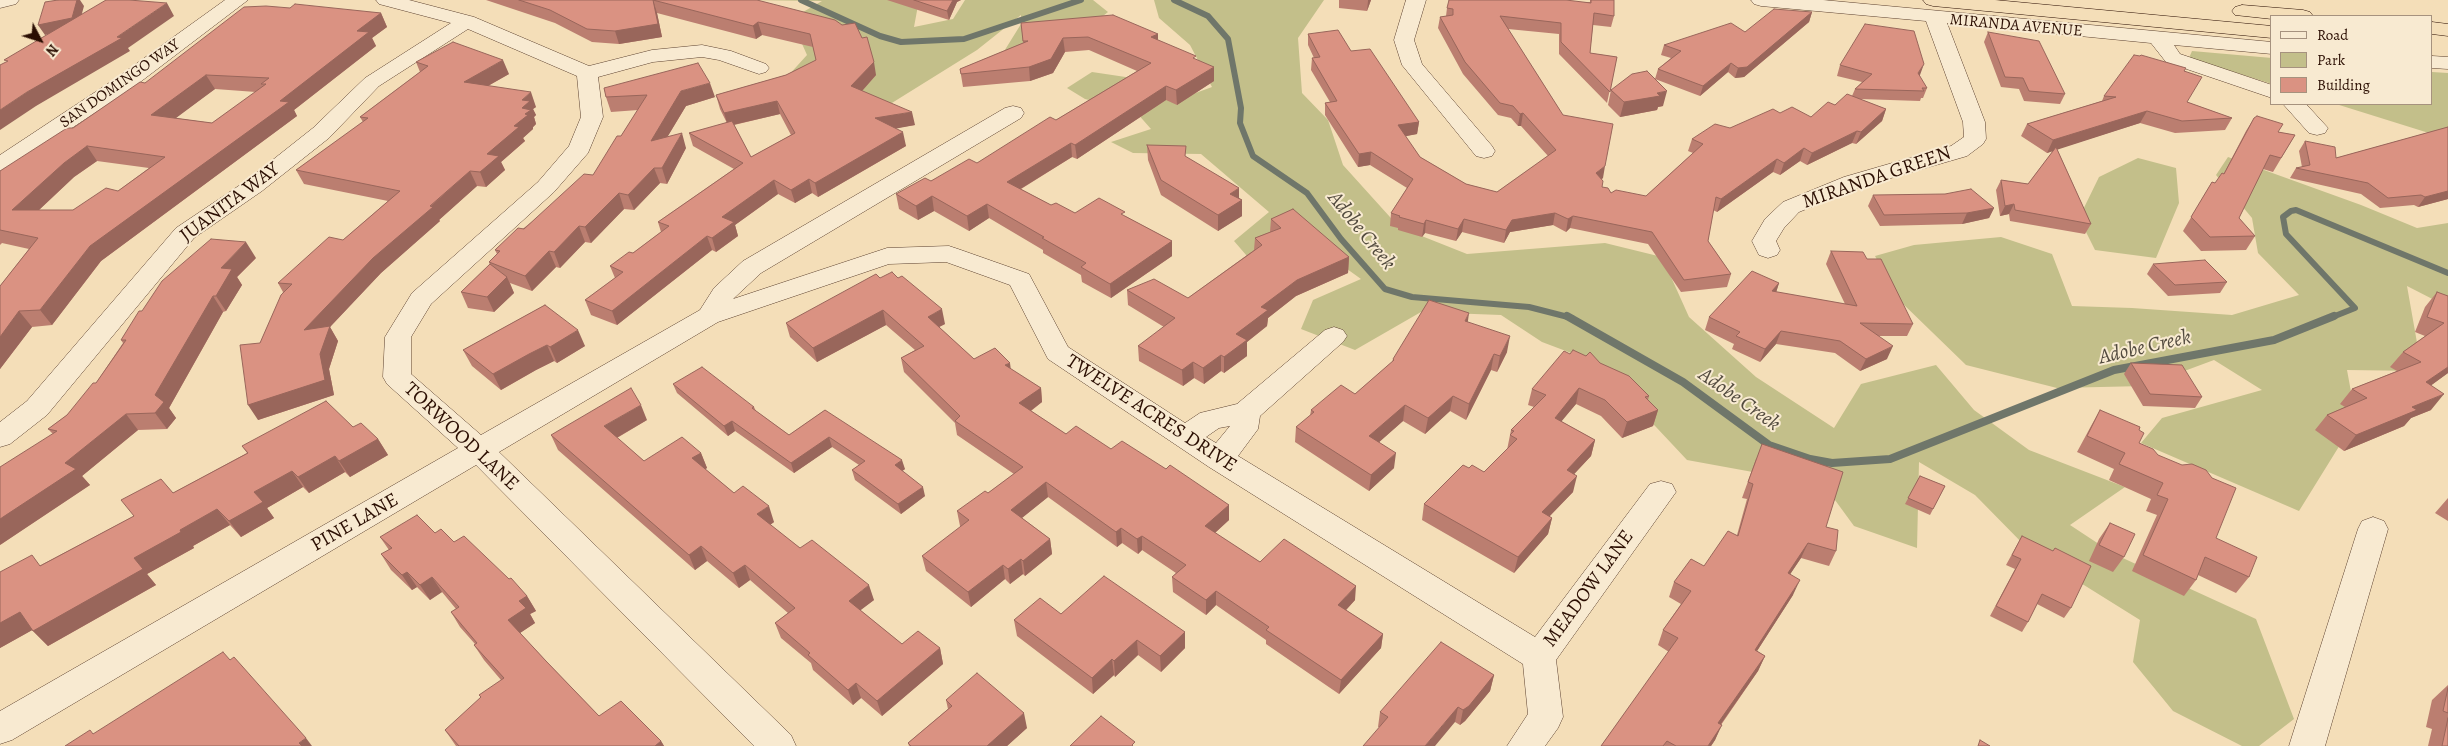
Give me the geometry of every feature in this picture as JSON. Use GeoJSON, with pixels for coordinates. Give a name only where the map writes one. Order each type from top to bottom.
{"type":"FeatureCollection","features":[{"type":"Feature","properties":{"kind":"highway"},"geometry":{"type":"LineString","coordinates":[[2125,0],[2292,15]]}},
{"type":"Feature","properties":{"kind":"highway"},"geometry":{"type":"LineString","coordinates":[[1934,9],[2270,32]]}},
{"type":"Feature","properties":{"kind":"highway"},"geometry":{"type":"LineString","coordinates":[[2433,28],[2448,30]]}},
{"type":"Feature","properties":{"kind":"highway"},"geometry":{"type":"LineString","coordinates":[[2433,46],[2448,48]]}},
{"type":"Feature","properties":{"kind":"street"},"geometry":{"type":"LineString","coordinates":[[0,2],[9,0]]}},
{"type":"Feature","properties":{"kind":"street","name":"SAN DOMINGO WAY"},"geometry":{"type":"LineString","coordinates":[[0,165],[123,84],[238,0]]}},
{"type":"Feature","properties":{"kind":"street"},"geometry":{"type":"LineString","coordinates":[[386,0],[466,21],[587,73],[652,56],[702,51],[724,55],[759,68]]}},
{"type":"Feature","properties":{"kind":"street"},"geometry":{"type":"LineString","coordinates":[[1416,0],[1404,40],[1412,65],[1484,150]]}},
{"type":"Feature","properties":{"kind":"street","name":"MIRANDA AVENUE"},"geometry":{"type":"LineString","coordinates":[[1762,0],[1934,9],[2159,39],[2270,48]]}},
{"type":"Feature","properties":{"kind":"street","name":"MIRANDA GREEN"},"geometry":{"type":"LineString","coordinates":[[1768,250],[1764,241],[1774,224],[1791,207],[1852,182],[1959,151],[1975,139],[1974,122],[1934,9]]}},
{"type":"Feature","properties":{"kind":"street","name":"JUANITA WAY"},"geometry":{"type":"LineString","coordinates":[[0,437],[37,408],[185,233],[254,186],[321,133],[372,82],[466,21]]}},
{"type":"Feature","properties":{"kind":"street"},"geometry":{"type":"LineString","coordinates":[[2159,39],[2173,58],[2270,91]]}},
{"type":"Feature","properties":{"kind":"street"},"geometry":{"type":"LineString","coordinates":[[2433,62],[2448,63]]}},
{"type":"Feature","properties":{"kind":"street","name":"TORWOOD LANE"},"geometry":{"type":"LineString","coordinates":[[587,73],[592,117],[580,148],[546,187],[421,299],[398,337],[397,377],[480,451],[778,746]]}},
{"type":"Feature","properties":{"kind":"street"},"geometry":{"type":"LineString","coordinates":[[2295,105],[2317,128]]}},
{"type":"Feature","properties":{"kind":"street"},"geometry":{"type":"LineString","coordinates":[[709,316],[723,294],[752,267],[1013,113]]}},
{"type":"Feature","properties":{"kind":"street","name":"TWELVE ACRES DRIVE"},"geometry":{"type":"LineString","coordinates":[[709,316],[887,256],[949,254],[1020,280],[1058,353],[1220,460],[1539,657]]}},
{"type":"Feature","properties":{"kind":"street","name":"PINE LANE"},"geometry":{"type":"LineString","coordinates":[[0,729],[709,316]]}},
{"type":"Feature","properties":{"kind":"street"},"geometry":{"type":"LineString","coordinates":[[1185,437],[1210,420],[1246,412],[1334,336]]}},
{"type":"Feature","properties":{"kind":"street"},"geometry":{"type":"LineString","coordinates":[[1220,460],[1244,428],[1246,412]]}},
{"type":"Feature","properties":{"kind":"street","name":"MEADOW LANE"},"geometry":{"type":"LineString","coordinates":[[1524,746],[1546,717],[1539,657],[1661,492]]}},
{"type":"Feature","properties":{"kind":"street"},"geometry":{"type":"LineString","coordinates":[[2307,746],[2373,529]]}},
{"type":"Feature","properties":{"kind":"green space"},"geometry":{"type":"Polygon","coordinates":[[[742,0],[919,0],[914,27],[953,19],[965,0],[1093,0],[1108,12],[1085,30],[1003,53],[1021,24],[1021,15],[977,50],[879,111],[787,77],[807,55],[791,19],[822,1],[742,0]]]}},
{"type":"Feature","properties":{"kind":"green space"},"geometry":{"type":"Polygon","coordinates":[[[1154,0],[1324,0],[1298,38],[1302,93],[1328,120],[1343,165],[1399,227],[1467,254],[1605,243],[1662,257],[1689,317],[1756,377],[1834,428],[1861,384],[1936,365],[1974,410],[2029,450],[2125,487],[2070,525],[2114,554],[2256,619],[2294,719],[2259,746],[2242,746],[2173,711],[2133,662],[2140,620],[2031,552],[1975,495],[1919,462],[1917,548],[1854,526],[1824,485],[1687,460],[1595,362],[1542,342],[1501,315],[1421,312],[1355,350],[1301,329],[1313,300],[1361,279],[1308,241],[1253,263],[1234,241],[1269,212],[1201,154],[1133,153],[1111,142],[1151,129],[1136,112],[1085,99],[1067,88],[1092,72],[1139,79],[1171,102],[1212,87],[1190,45],[1159,18],[1154,0]]]}},
{"type":"Feature","properties":{"kind":"green space"},"geometry":{"type":"Polygon","coordinates":[[[2192,51],[2270,58],[2270,83],[2189,58],[2192,51]]]}},
{"type":"Feature","properties":{"kind":"green space"},"geometry":{"type":"Polygon","coordinates":[[[2433,72],[2448,73],[2448,139],[2339,105],[2433,105],[2433,72]]]}},
{"type":"Feature","properties":{"kind":"green space"},"geometry":{"type":"Polygon","coordinates":[[[2228,157],[2361,205],[2417,228],[2448,223],[2448,307],[2407,286],[2422,371],[2347,370],[2356,419],[2299,511],[2141,443],[2162,418],[2262,390],[2214,360],[2144,386],[2057,388],[1966,365],[1899,300],[1875,256],[1914,245],[2001,237],[2052,254],[2072,306],[2232,315],[2299,295],[2258,253],[2252,218],[2216,175],[2228,157]]]}},
{"type":"Feature","properties":{"kind":"green space"},"geometry":{"type":"Polygon","coordinates":[[[2138,158],[2176,168],[2179,203],[2156,258],[2095,250],[2079,218],[2099,177],[2138,158]]]}},
{"type":"Feature","properties":{"kind":"building"},"geometry":{"type":"Polygon","coordinates":[[[77,0],[72,18],[38,25],[45,2],[77,0]]]}},
{"type":"Feature","properties":{"kind":"building"},"geometry":{"type":"Polygon","coordinates":[[[106,0],[167,3],[117,37],[122,38],[27,92],[0,110],[0,65],[8,61],[4,60],[106,0]]]}},
{"type":"Feature","properties":{"kind":"building"},"geometry":{"type":"Polygon","coordinates":[[[519,0],[653,0],[658,24],[615,31],[587,29],[550,10],[519,0]]]}},
{"type":"Feature","properties":{"kind":"building"},"geometry":{"type":"Polygon","coordinates":[[[653,0],[757,0],[835,20],[842,25],[855,23],[862,38],[867,37],[874,62],[851,86],[912,112],[875,118],[903,132],[815,183],[809,179],[791,190],[774,180],[722,217],[734,222],[712,238],[707,236],[612,311],[585,300],[623,272],[610,266],[629,252],[633,253],[669,226],[658,222],[743,163],[689,133],[732,121],[751,157],[795,133],[777,101],[724,113],[716,95],[786,75],[816,60],[810,34],[758,22],[753,26],[653,0]]]}},
{"type":"Feature","properties":{"kind":"building"},"geometry":{"type":"Polygon","coordinates":[[[914,0],[953,0],[947,11],[914,0]]]}},
{"type":"Feature","properties":{"kind":"building"},"geometry":{"type":"Polygon","coordinates":[[[1449,0],[1566,0],[1591,3],[1591,0],[1614,0],[1614,16],[1594,13],[1590,53],[1617,57],[1610,92],[1561,42],[1561,23],[1500,16],[1563,115],[1613,124],[1605,166],[1596,173],[1603,181],[1602,187],[1608,188],[1611,193],[1616,190],[1646,196],[1703,144],[1692,139],[1715,124],[1730,128],[1773,109],[1780,113],[1792,107],[1811,117],[1828,102],[1835,105],[1847,94],[1886,109],[1861,132],[1857,131],[1812,153],[1804,148],[1784,163],[1777,159],[1721,199],[1716,197],[1708,241],[1731,274],[1684,280],[1652,232],[1573,216],[1568,219],[1555,213],[1512,220],[1506,230],[1464,219],[1458,229],[1426,220],[1424,224],[1391,213],[1413,179],[1371,152],[1359,154],[1325,103],[1337,101],[1312,58],[1320,57],[1308,34],[1338,30],[1351,51],[1370,49],[1419,122],[1398,125],[1420,157],[1466,184],[1497,192],[1556,150],[1523,113],[1520,114],[1513,106],[1500,103],[1465,62],[1440,17],[1453,15],[1453,9],[1447,8],[1449,0]]]}},
{"type":"Feature","properties":{"kind":"building"},"geometry":{"type":"Polygon","coordinates":[[[295,4],[381,13],[357,31],[369,32],[280,101],[289,102],[90,246],[40,310],[19,311],[0,337],[0,286],[38,238],[0,230],[0,171],[67,128],[73,128],[140,82],[145,83],[244,7],[290,8],[295,4]],[[206,75],[151,115],[212,123],[266,84],[261,84],[269,78],[206,75]],[[87,146],[64,163],[12,210],[73,210],[106,188],[118,191],[165,157],[87,146]]]}},
{"type":"Feature","properties":{"kind":"building"},"geometry":{"type":"Polygon","coordinates":[[[1774,9],[1812,12],[1747,67],[1738,68],[1731,63],[1703,86],[1658,69],[1681,51],[1664,45],[1731,23],[1745,32],[1774,9]]]}},
{"type":"Feature","properties":{"kind":"building"},"geometry":{"type":"Polygon","coordinates":[[[1113,15],[1158,34],[1151,37],[1196,56],[1193,58],[1214,67],[1176,90],[1166,86],[1075,145],[1071,143],[1007,182],[1051,205],[1056,203],[1075,213],[1099,198],[1125,212],[1121,214],[1172,241],[1110,284],[1081,267],[1086,263],[987,204],[967,216],[932,196],[916,206],[896,194],[925,178],[931,181],[969,159],[977,163],[1050,117],[1056,120],[1151,63],[1088,37],[1063,38],[1051,59],[1029,67],[961,74],[960,69],[1028,41],[1023,41],[1021,23],[1113,15]]]}},
{"type":"Feature","properties":{"kind":"building"},"geometry":{"type":"Polygon","coordinates":[[[1865,24],[1914,31],[1924,64],[1918,73],[1927,88],[1922,88],[1924,91],[1855,89],[1872,74],[1840,65],[1865,24]]]}},
{"type":"Feature","properties":{"kind":"building"},"geometry":{"type":"Polygon","coordinates":[[[1988,32],[2039,41],[2065,94],[2029,91],[2023,78],[2005,77],[1988,32]]]}},
{"type":"Feature","properties":{"kind":"building"},"geometry":{"type":"Polygon","coordinates":[[[453,42],[503,60],[464,82],[531,92],[522,100],[530,101],[522,108],[531,110],[525,114],[528,115],[514,126],[519,127],[487,154],[499,156],[480,172],[470,171],[430,206],[433,207],[373,258],[304,330],[330,326],[320,354],[325,380],[248,405],[240,345],[260,343],[281,295],[292,284],[278,283],[329,237],[343,240],[400,191],[296,170],[368,118],[360,117],[428,66],[416,62],[453,42]]]}},
{"type":"Feature","properties":{"kind":"building"},"geometry":{"type":"Polygon","coordinates":[[[2134,55],[2141,55],[2186,68],[2184,71],[2202,77],[2187,102],[2232,118],[2182,121],[2147,111],[2053,140],[2027,124],[2116,97],[2104,96],[2134,55]]]}},
{"type":"Feature","properties":{"kind":"building"},"geometry":{"type":"Polygon","coordinates":[[[698,63],[710,83],[681,91],[651,141],[682,133],[662,168],[654,168],[628,195],[619,193],[585,227],[579,226],[554,252],[549,251],[525,276],[489,262],[500,251],[495,250],[518,228],[524,229],[584,174],[593,175],[617,136],[621,136],[647,95],[606,97],[604,88],[698,63]]]}},
{"type":"Feature","properties":{"kind":"building"},"geometry":{"type":"Polygon","coordinates":[[[1647,71],[1667,91],[1657,93],[1660,96],[1624,102],[1611,90],[1632,74],[1647,71]]]}},
{"type":"Feature","properties":{"kind":"building"},"geometry":{"type":"Polygon","coordinates":[[[2257,116],[2283,124],[2278,132],[2295,135],[2281,158],[2270,155],[2239,218],[2255,236],[2210,237],[2191,217],[2212,182],[2215,183],[2222,173],[2224,174],[2254,118],[2257,116]]]}},
{"type":"Feature","properties":{"kind":"building"},"geometry":{"type":"Polygon","coordinates":[[[2448,127],[2448,191],[2425,197],[2421,195],[2388,198],[2368,183],[2296,168],[2310,165],[2305,141],[2335,147],[2336,158],[2448,127]]]}},
{"type":"Feature","properties":{"kind":"building"},"geometry":{"type":"Polygon","coordinates":[[[1147,145],[1186,146],[1185,156],[1239,188],[1230,194],[1242,200],[1218,215],[1161,180],[1147,145]]]}},
{"type":"Feature","properties":{"kind":"building"},"geometry":{"type":"Polygon","coordinates":[[[2056,147],[2091,224],[2015,210],[2014,204],[2005,206],[2001,180],[2028,184],[2056,147]]]}},
{"type":"Feature","properties":{"kind":"building"},"geometry":{"type":"Polygon","coordinates":[[[1971,189],[1994,208],[1967,213],[1884,215],[1873,195],[1945,194],[1971,189]]]}},
{"type":"Feature","properties":{"kind":"building"},"geometry":{"type":"Polygon","coordinates":[[[1293,209],[1349,257],[1297,280],[1261,307],[1268,310],[1236,334],[1247,340],[1224,357],[1221,355],[1203,368],[1193,362],[1182,370],[1138,346],[1175,318],[1127,290],[1154,279],[1188,298],[1262,245],[1255,238],[1281,228],[1271,219],[1293,209]]]}},
{"type":"Feature","properties":{"kind":"building"},"geometry":{"type":"Polygon","coordinates":[[[211,239],[246,242],[221,268],[232,269],[216,296],[213,296],[155,395],[164,402],[155,413],[126,414],[65,463],[76,469],[0,519],[0,467],[57,431],[48,429],[67,415],[93,383],[96,383],[126,340],[121,340],[139,311],[142,311],[162,281],[211,239]]]}},
{"type":"Feature","properties":{"kind":"building"},"geometry":{"type":"Polygon","coordinates":[[[1831,251],[1863,252],[1867,259],[1881,259],[1913,324],[1860,323],[1893,346],[1866,359],[1840,341],[1781,331],[1765,349],[1736,336],[1740,332],[1709,317],[1752,271],[1779,283],[1772,291],[1857,306],[1831,251]]]}},
{"type":"Feature","properties":{"kind":"building"},"geometry":{"type":"Polygon","coordinates":[[[2205,260],[2227,282],[2175,285],[2153,264],[2205,260]]]}},
{"type":"Feature","properties":{"kind":"building"},"geometry":{"type":"Polygon","coordinates":[[[490,264],[507,277],[487,297],[461,292],[490,264]]]}},
{"type":"Feature","properties":{"kind":"building"},"geometry":{"type":"Polygon","coordinates":[[[892,272],[898,278],[902,276],[942,309],[928,317],[974,359],[995,348],[1010,363],[1005,365],[1041,388],[1019,403],[1066,434],[1076,426],[1111,449],[1122,441],[1166,469],[1170,465],[1229,505],[1205,526],[1260,562],[1284,539],[1356,586],[1338,605],[1383,634],[1341,680],[1266,630],[1269,627],[1216,591],[1206,600],[1172,577],[1186,565],[1142,536],[1137,539],[1121,528],[1116,532],[1046,482],[1011,510],[1050,539],[1023,561],[1021,559],[1008,569],[1003,565],[968,592],[922,556],[969,520],[957,511],[985,491],[988,493],[1023,467],[955,421],[960,416],[901,358],[924,346],[883,310],[813,348],[786,323],[876,274],[880,278],[892,272]]]}},
{"type":"Feature","properties":{"kind":"building"},"geometry":{"type":"Polygon","coordinates":[[[2437,292],[2448,296],[2448,367],[2426,382],[2444,394],[2412,407],[2417,410],[2356,435],[2327,415],[2367,398],[2352,389],[2421,362],[2403,352],[2444,323],[2427,317],[2437,292]]]}},
{"type":"Feature","properties":{"kind":"building"},"geometry":{"type":"Polygon","coordinates":[[[1429,300],[1469,313],[1465,321],[1510,336],[1500,356],[1494,354],[1469,404],[1453,396],[1428,418],[1405,405],[1369,436],[1396,453],[1371,475],[1296,427],[1314,412],[1311,410],[1341,385],[1355,394],[1394,360],[1429,300]]]}},
{"type":"Feature","properties":{"kind":"building"},"geometry":{"type":"Polygon","coordinates":[[[545,305],[578,330],[550,347],[547,345],[493,374],[463,350],[545,305]]]}},
{"type":"Feature","properties":{"kind":"building"},"geometry":{"type":"Polygon","coordinates":[[[1573,350],[1586,356],[1590,352],[1600,363],[1629,376],[1649,396],[1645,397],[1658,410],[1627,422],[1605,400],[1579,388],[1555,418],[1595,440],[1567,470],[1577,476],[1542,512],[1552,518],[1518,557],[1424,504],[1463,465],[1469,468],[1472,465],[1484,472],[1517,439],[1510,435],[1514,431],[1511,430],[1546,395],[1532,389],[1564,351],[1570,354],[1573,350]]]}},
{"type":"Feature","properties":{"kind":"building"},"geometry":{"type":"Polygon","coordinates":[[[2131,363],[2182,365],[2202,397],[2150,394],[2131,363]]]}},
{"type":"Feature","properties":{"kind":"building"},"geometry":{"type":"Polygon","coordinates":[[[702,367],[754,407],[752,408],[789,435],[825,410],[902,460],[895,465],[923,487],[898,504],[852,470],[865,461],[829,437],[791,463],[732,421],[724,426],[673,384],[702,367]]]}},
{"type":"Feature","properties":{"kind":"building"},"geometry":{"type":"Polygon","coordinates":[[[631,388],[641,405],[604,426],[644,461],[682,437],[701,453],[692,458],[734,493],[743,486],[769,506],[757,514],[800,548],[812,540],[869,585],[849,601],[902,644],[918,631],[940,648],[877,701],[856,683],[848,690],[808,655],[810,653],[775,623],[795,608],[745,565],[733,573],[701,546],[689,555],[551,435],[631,388]]]}},
{"type":"Feature","properties":{"kind":"building"},"geometry":{"type":"Polygon","coordinates":[[[326,401],[353,427],[361,423],[378,439],[339,461],[335,456],[298,477],[292,471],[254,492],[263,502],[229,521],[217,509],[180,530],[181,532],[134,558],[143,569],[33,631],[20,612],[0,623],[0,572],[32,555],[40,566],[134,516],[121,500],[161,479],[173,493],[248,453],[242,446],[326,401]]]}},
{"type":"Feature","properties":{"kind":"building"},"geometry":{"type":"Polygon","coordinates":[[[2100,410],[2140,427],[2139,430],[2144,433],[2139,443],[2153,449],[2158,455],[2182,465],[2192,464],[2206,470],[2212,478],[2236,488],[2216,538],[2257,557],[2249,577],[2205,557],[2196,580],[2143,555],[2168,499],[2157,495],[2163,483],[2119,464],[2125,453],[2087,436],[2100,410]]]}},
{"type":"Feature","properties":{"kind":"building"},"geometry":{"type":"Polygon","coordinates":[[[1762,444],[1843,472],[1826,527],[1838,530],[1836,551],[1808,543],[1788,573],[1800,580],[1755,650],[1765,656],[1718,723],[1722,725],[1708,746],[1676,746],[1667,741],[1663,746],[1601,746],[1678,638],[1663,630],[1691,591],[1674,582],[1691,559],[1704,566],[1728,531],[1738,536],[1753,484],[1748,482],[1762,444]]]}},
{"type":"Feature","properties":{"kind":"building"},"geometry":{"type":"Polygon","coordinates":[[[1920,476],[1945,486],[1933,509],[1908,498],[1920,476]]]}},
{"type":"Feature","properties":{"kind":"building"},"geometry":{"type":"Polygon","coordinates":[[[417,515],[435,533],[441,529],[454,542],[464,536],[509,579],[511,578],[527,596],[519,601],[526,608],[508,620],[599,716],[621,701],[661,741],[655,746],[459,746],[445,730],[481,697],[479,695],[504,678],[474,645],[477,643],[451,612],[459,607],[432,577],[420,585],[407,572],[402,575],[381,554],[392,548],[380,537],[417,515]]]}},
{"type":"Feature","properties":{"kind":"building"},"geometry":{"type":"Polygon","coordinates":[[[2110,523],[2135,534],[2124,557],[2099,545],[2110,523]]]}},
{"type":"Feature","properties":{"kind":"building"},"geometry":{"type":"Polygon","coordinates":[[[2022,536],[2053,551],[2055,548],[2091,566],[2071,608],[2042,594],[2028,622],[1996,606],[2021,559],[2012,555],[2022,536]]]}},
{"type":"Feature","properties":{"kind":"building"},"geometry":{"type":"Polygon","coordinates":[[[1104,576],[1185,632],[1160,656],[1137,640],[1114,661],[1112,659],[1092,678],[1014,620],[1040,598],[1061,614],[1104,576]]]}},
{"type":"Feature","properties":{"kind":"building"},"geometry":{"type":"Polygon","coordinates":[[[1441,642],[1494,675],[1469,706],[1463,710],[1458,707],[1425,746],[1363,746],[1388,717],[1380,712],[1441,642]]]}},
{"type":"Feature","properties":{"kind":"building"},"geometry":{"type":"Polygon","coordinates":[[[223,652],[230,660],[234,657],[306,738],[299,743],[302,746],[65,746],[90,730],[93,734],[223,652]]]}},
{"type":"Feature","properties":{"kind":"building"},"geometry":{"type":"Polygon","coordinates":[[[977,673],[1024,713],[987,746],[911,746],[908,743],[952,706],[946,700],[977,673]]]}},
{"type":"Feature","properties":{"kind":"building"},"geometry":{"type":"Polygon","coordinates":[[[2448,688],[2448,713],[2443,711],[2448,688]]]}},
{"type":"Feature","properties":{"kind":"building"},"geometry":{"type":"Polygon","coordinates":[[[1101,716],[1135,742],[1133,746],[1070,746],[1101,716]]]}},
{"type":"Feature","properties":{"kind":"building"},"geometry":{"type":"Polygon","coordinates":[[[2448,718],[2448,746],[2442,746],[2448,718]]]}},
{"type":"Feature","properties":{"kind":"building"},"geometry":{"type":"Polygon","coordinates":[[[1980,740],[1990,746],[1978,746],[1980,740]]]}},
{"type":"Feature","properties":{"kind":"waterway","name":"Adobe Creek"},"geometry":{"type":"LineString","coordinates":[[801,0],[880,36],[901,42],[964,39],[1081,0]]}},
{"type":"Feature","properties":{"kind":"waterway","name":"Adobe Creek"},"geometry":{"type":"LineString","coordinates":[[1174,0],[1208,16],[1228,39],[1241,108],[1240,123],[1253,156],[1307,193],[1341,239],[1385,289],[1412,297],[1529,307],[1569,317]]}},
{"type":"Feature","properties":{"kind":"waterway","name":"Adobe Creek"},"geometry":{"type":"LineString","coordinates":[[2330,318],[2355,308],[2286,234],[2283,217],[2291,211],[2296,210],[2448,273]]}},
{"type":"Feature","properties":{"kind":"waterway","name":"Adobe Creek"},"geometry":{"type":"LineString","coordinates":[[1569,317],[1683,382],[1769,445],[1810,459],[1832,463],[1890,459],[2114,370],[2274,340],[2334,316]]}}]}
